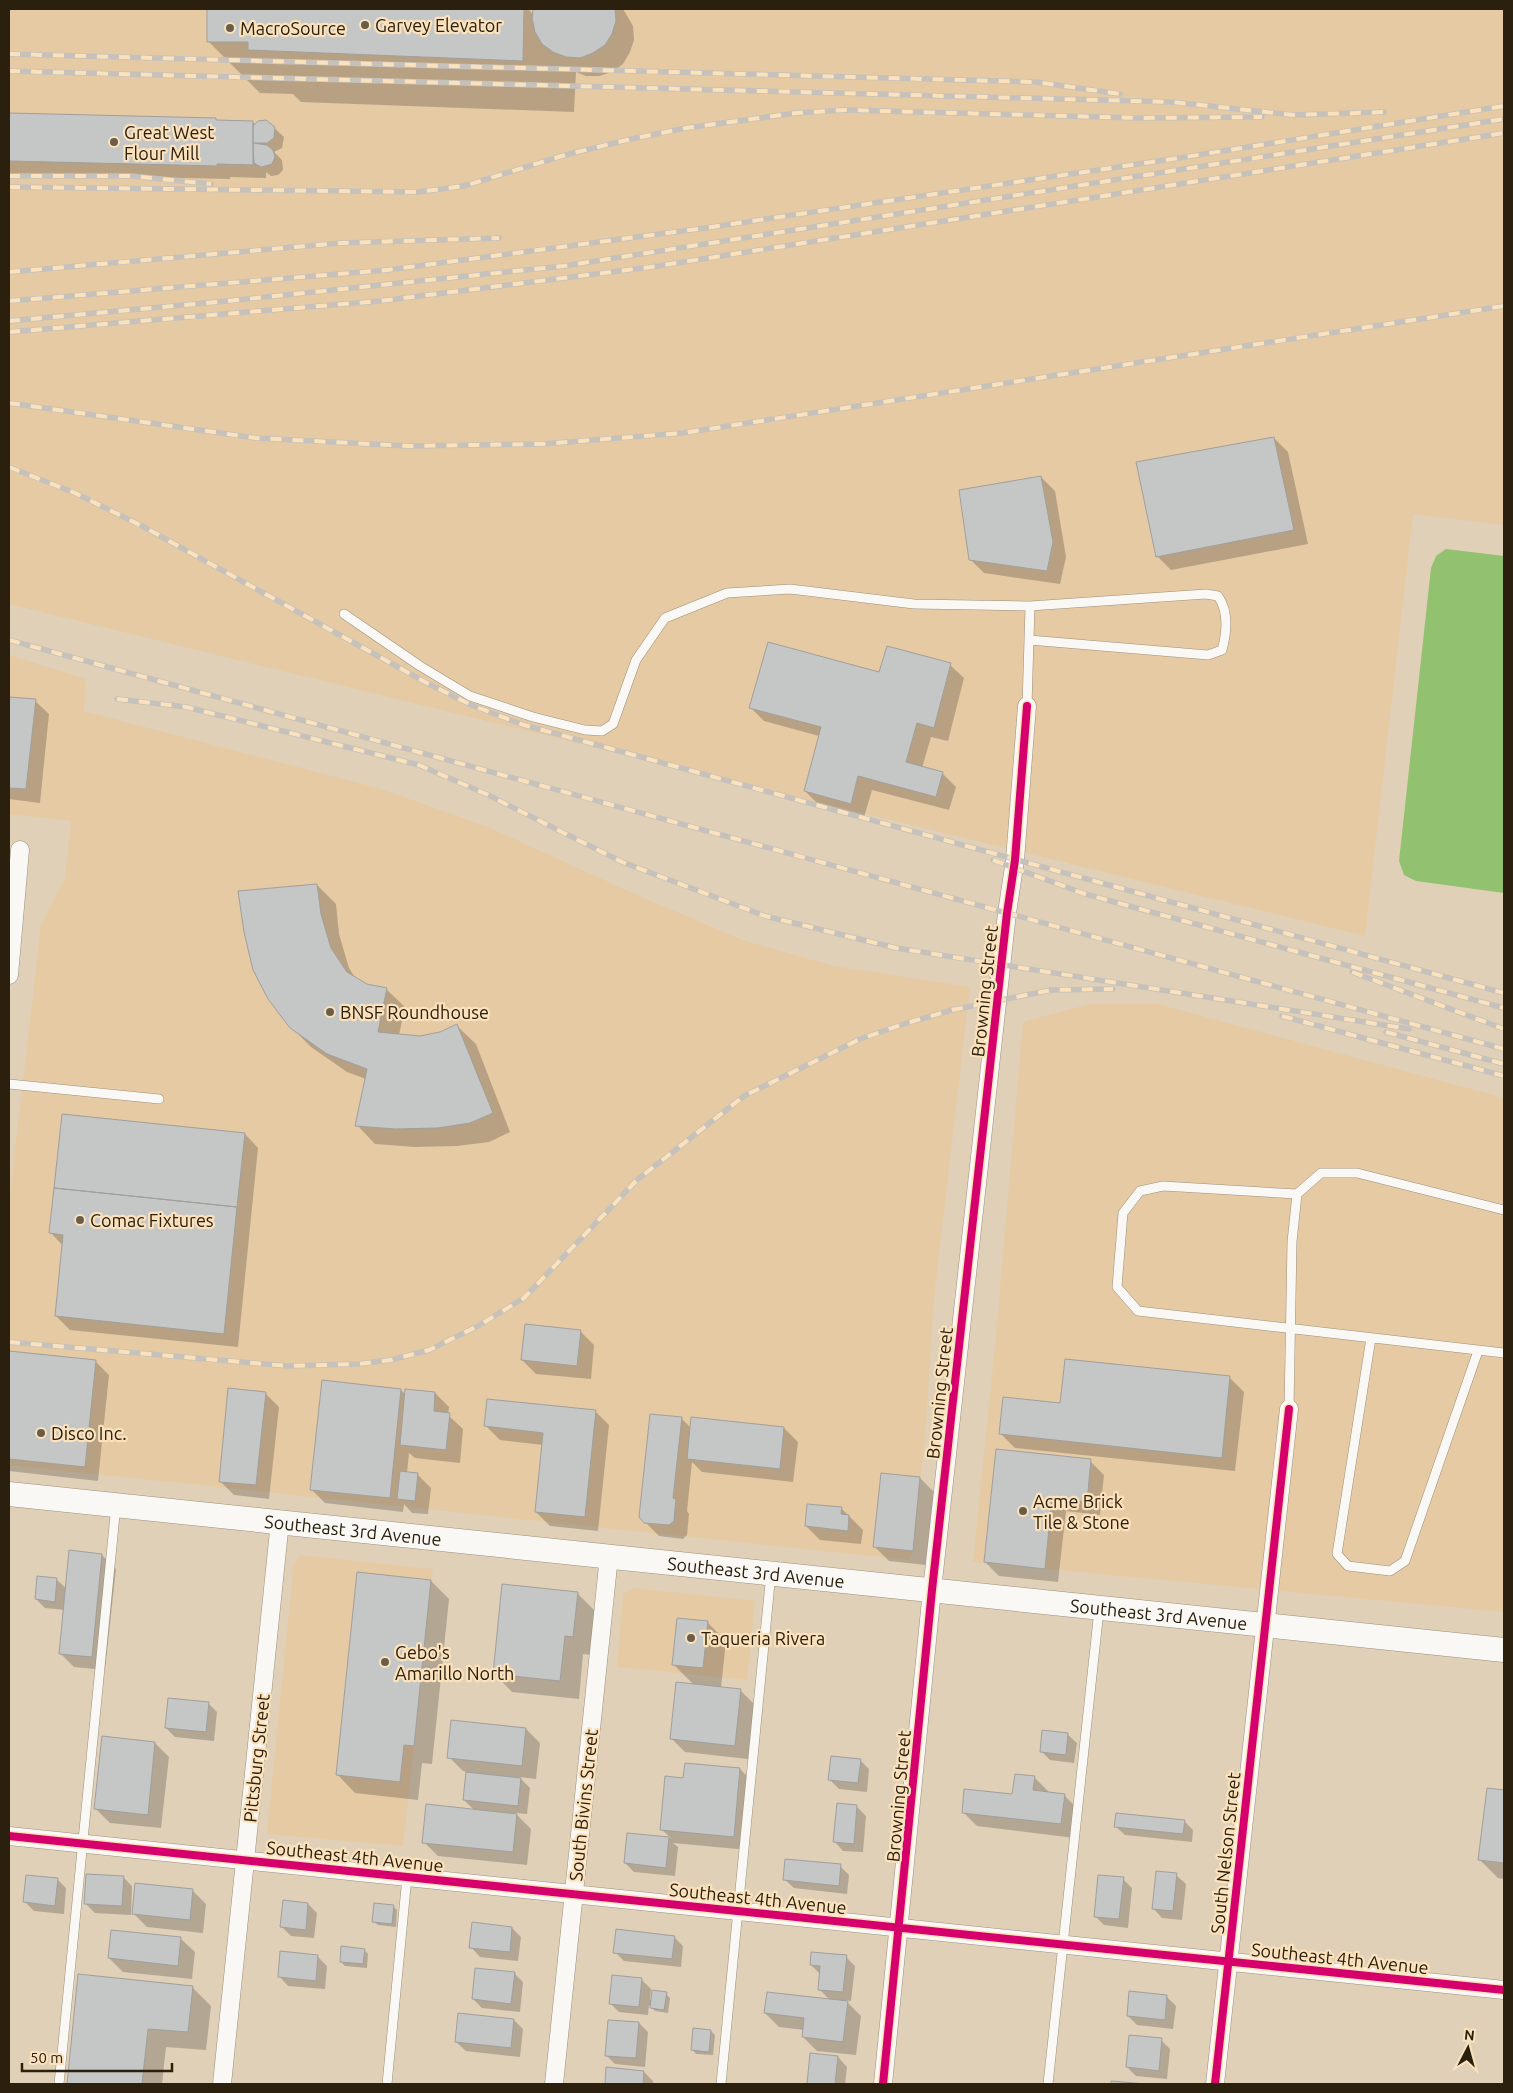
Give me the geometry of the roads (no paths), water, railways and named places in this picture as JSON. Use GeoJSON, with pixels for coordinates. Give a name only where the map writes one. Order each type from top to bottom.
{"type":"FeatureCollection","features":[{"type":"Feature","properties":{"kind":"main road","name":"Southeast 3rd Avenue"},"geometry":{"type":"LineString","coordinates":[[9,1494],[1504,1650]]}},
{"type":"Feature","properties":{"kind":"street","name":"Browning Street"},"geometry":{"type":"LineString","coordinates":[[884,2084],[932,1590],[1007,913],[1015,860],[1027,706]]}},
{"type":"Feature","properties":{"kind":"street"},"geometry":{"type":"LineString","coordinates":[[9,975],[20,850]]}},
{"type":"Feature","properties":{"kind":"street","name":"South Nelson Street"},"geometry":{"type":"LineString","coordinates":[[1215,2084],[1289,1409]]}},
{"type":"Feature","properties":{"kind":"street","name":"Pittsburg Street"},"geometry":{"type":"LineString","coordinates":[[222,2084],[280,1521]]}},
{"type":"Feature","properties":{"kind":"street","name":"South Bivins Street"},"geometry":{"type":"LineString","coordinates":[[554,2084],[609,1556]]}},
{"type":"Feature","properties":{"kind":"street","name":"Southeast 4th Avenue"},"geometry":{"type":"LineString","coordinates":[[9,1836],[1504,1990]]}},
{"type":"Feature","properties":{"kind":"lane"},"geometry":{"type":"LineString","coordinates":[[344,614],[420,666],[470,696],[533,717],[585,730],[602,731],[613,724],[636,660],[665,618],[727,593],[790,589],[914,604],[1030,606],[1206,594],[1218,596],[1225,607],[1226,637],[1222,650],[1208,655],[1029,640]]}},
{"type":"Feature","properties":{"kind":"lane"},"geometry":{"type":"LineString","coordinates":[[1027,706],[1030,606]]}},
{"type":"Feature","properties":{"kind":"lane"},"geometry":{"type":"LineString","coordinates":[[9,1084],[158,1100]]}},
{"type":"Feature","properties":{"kind":"lane"},"geometry":{"type":"LineString","coordinates":[[1289,1409],[1292,1242],[1297,1194],[1321,1173],[1357,1173],[1504,1210]]}},
{"type":"Feature","properties":{"kind":"lane"},"geometry":{"type":"LineString","coordinates":[[1297,1194],[1163,1186],[1140,1191],[1123,1213],[1117,1287],[1138,1311],[1504,1353]]}},
{"type":"Feature","properties":{"kind":"lane"},"geometry":{"type":"LineString","coordinates":[[1372,1338],[1337,1554],[1348,1566],[1390,1571],[1405,1561],[1478,1351]]}},
{"type":"Feature","properties":{"kind":"lane"},"geometry":{"type":"LineString","coordinates":[[59,2084],[116,1505]]}},
{"type":"Feature","properties":{"kind":"lane"},"geometry":{"type":"LineString","coordinates":[[721,2084],[771,1573]]}},
{"type":"Feature","properties":{"kind":"lane"},"geometry":{"type":"LineString","coordinates":[[1048,2084],[1099,1607]]}},
{"type":"Feature","properties":{"kind":"lane"},"geometry":{"type":"LineString","coordinates":[[387,2084],[407,1877]]}},
{"type":"Feature","properties":{"kind":"railway"},"geometry":{"type":"LineString","coordinates":[[9,54],[1036,82],[1120,94]]}},
{"type":"Feature","properties":{"kind":"railway"},"geometry":{"type":"LineString","coordinates":[[9,71],[1172,102],[1294,115],[1384,112]]}},
{"type":"Feature","properties":{"kind":"railway"},"geometry":{"type":"LineString","coordinates":[[9,301],[387,270],[705,228],[1179,158],[1504,106]]}},
{"type":"Feature","properties":{"kind":"railway"},"geometry":{"type":"LineString","coordinates":[[9,187],[418,192],[464,186],[565,155],[686,128],[796,113],[846,110],[1138,118],[1262,117]]}},
{"type":"Feature","properties":{"kind":"railway"},"geometry":{"type":"LineString","coordinates":[[9,321],[227,301],[564,266],[1504,119]]}},
{"type":"Feature","properties":{"kind":"railway"},"geometry":{"type":"LineString","coordinates":[[9,332],[380,301],[651,267],[1504,133]]}},
{"type":"Feature","properties":{"kind":"railway"},"geometry":{"type":"LineString","coordinates":[[9,176],[131,176],[211,184]]}},
{"type":"Feature","properties":{"kind":"railway"},"geometry":{"type":"LineString","coordinates":[[9,272],[341,243],[499,238]]}},
{"type":"Feature","properties":{"kind":"railway"},"geometry":{"type":"LineString","coordinates":[[9,403],[256,438],[408,446],[542,444],[683,433],[1504,306]]}},
{"type":"Feature","properties":{"kind":"railway"},"geometry":{"type":"LineString","coordinates":[[9,467],[75,493],[142,526],[425,682],[471,705],[524,725],[1504,993]]}},
{"type":"Feature","properties":{"kind":"railway"},"geometry":{"type":"LineString","coordinates":[[9,640],[1504,1049]]}},
{"type":"Feature","properties":{"kind":"railway"},"geometry":{"type":"LineString","coordinates":[[117,699],[186,707],[419,765],[486,794],[622,862],[765,916],[896,948],[1409,1029]]}},
{"type":"Feature","properties":{"kind":"railway"},"geometry":{"type":"LineString","coordinates":[[993,860],[1085,894],[1504,1008]]}},
{"type":"Feature","properties":{"kind":"railway"},"geometry":{"type":"LineString","coordinates":[[1352,972],[1504,1029]]}},
{"type":"Feature","properties":{"kind":"railway"},"geometry":{"type":"LineString","coordinates":[[9,1342],[288,1366],[358,1364],[391,1360],[429,1350],[478,1326],[524,1298],[637,1180],[744,1096],[860,1039],[907,1023],[952,1010],[1051,990],[1113,989]]}},
{"type":"Feature","properties":{"kind":"railway"},"geometry":{"type":"LineString","coordinates":[[1282,1016],[1504,1076]]}},
{"type":"Feature","properties":{"kind":"railway"},"geometry":{"type":"LineString","coordinates":[[1386,1032],[1504,1064]]}},
{"type":"Feature","properties":{"kind":"place","name":"Garvey Elevator"},"geometry":{"type":"Point","coordinates":[365,25]}},
{"type":"Feature","properties":{"kind":"place","name":"MacroSource"},"geometry":{"type":"Point","coordinates":[230,28]}},
{"type":"Feature","properties":{"kind":"place","name":"Great West Flour Mill"},"geometry":{"type":"Point","coordinates":[114,142]}},
{"type":"Feature","properties":{"kind":"place","name":"BNSF Roundhouse"},"geometry":{"type":"Point","coordinates":[330,1012]}},
{"type":"Feature","properties":{"kind":"place","name":"Comac Fixtures"},"geometry":{"type":"Point","coordinates":[80,1220]}},
{"type":"Feature","properties":{"kind":"place","name":"Disco Inc."},"geometry":{"type":"Point","coordinates":[41,1433]}},
{"type":"Feature","properties":{"kind":"place","name":"Acme Brick Tile & Stone"},"geometry":{"type":"Point","coordinates":[1023,1511]}},
{"type":"Feature","properties":{"kind":"place","name":"Taqueria Rivera"},"geometry":{"type":"Point","coordinates":[691,1638]}},
{"type":"Feature","properties":{"kind":"place","name":"Gebo's Amarillo North"},"geometry":{"type":"Point","coordinates":[385,1662]}}]}
